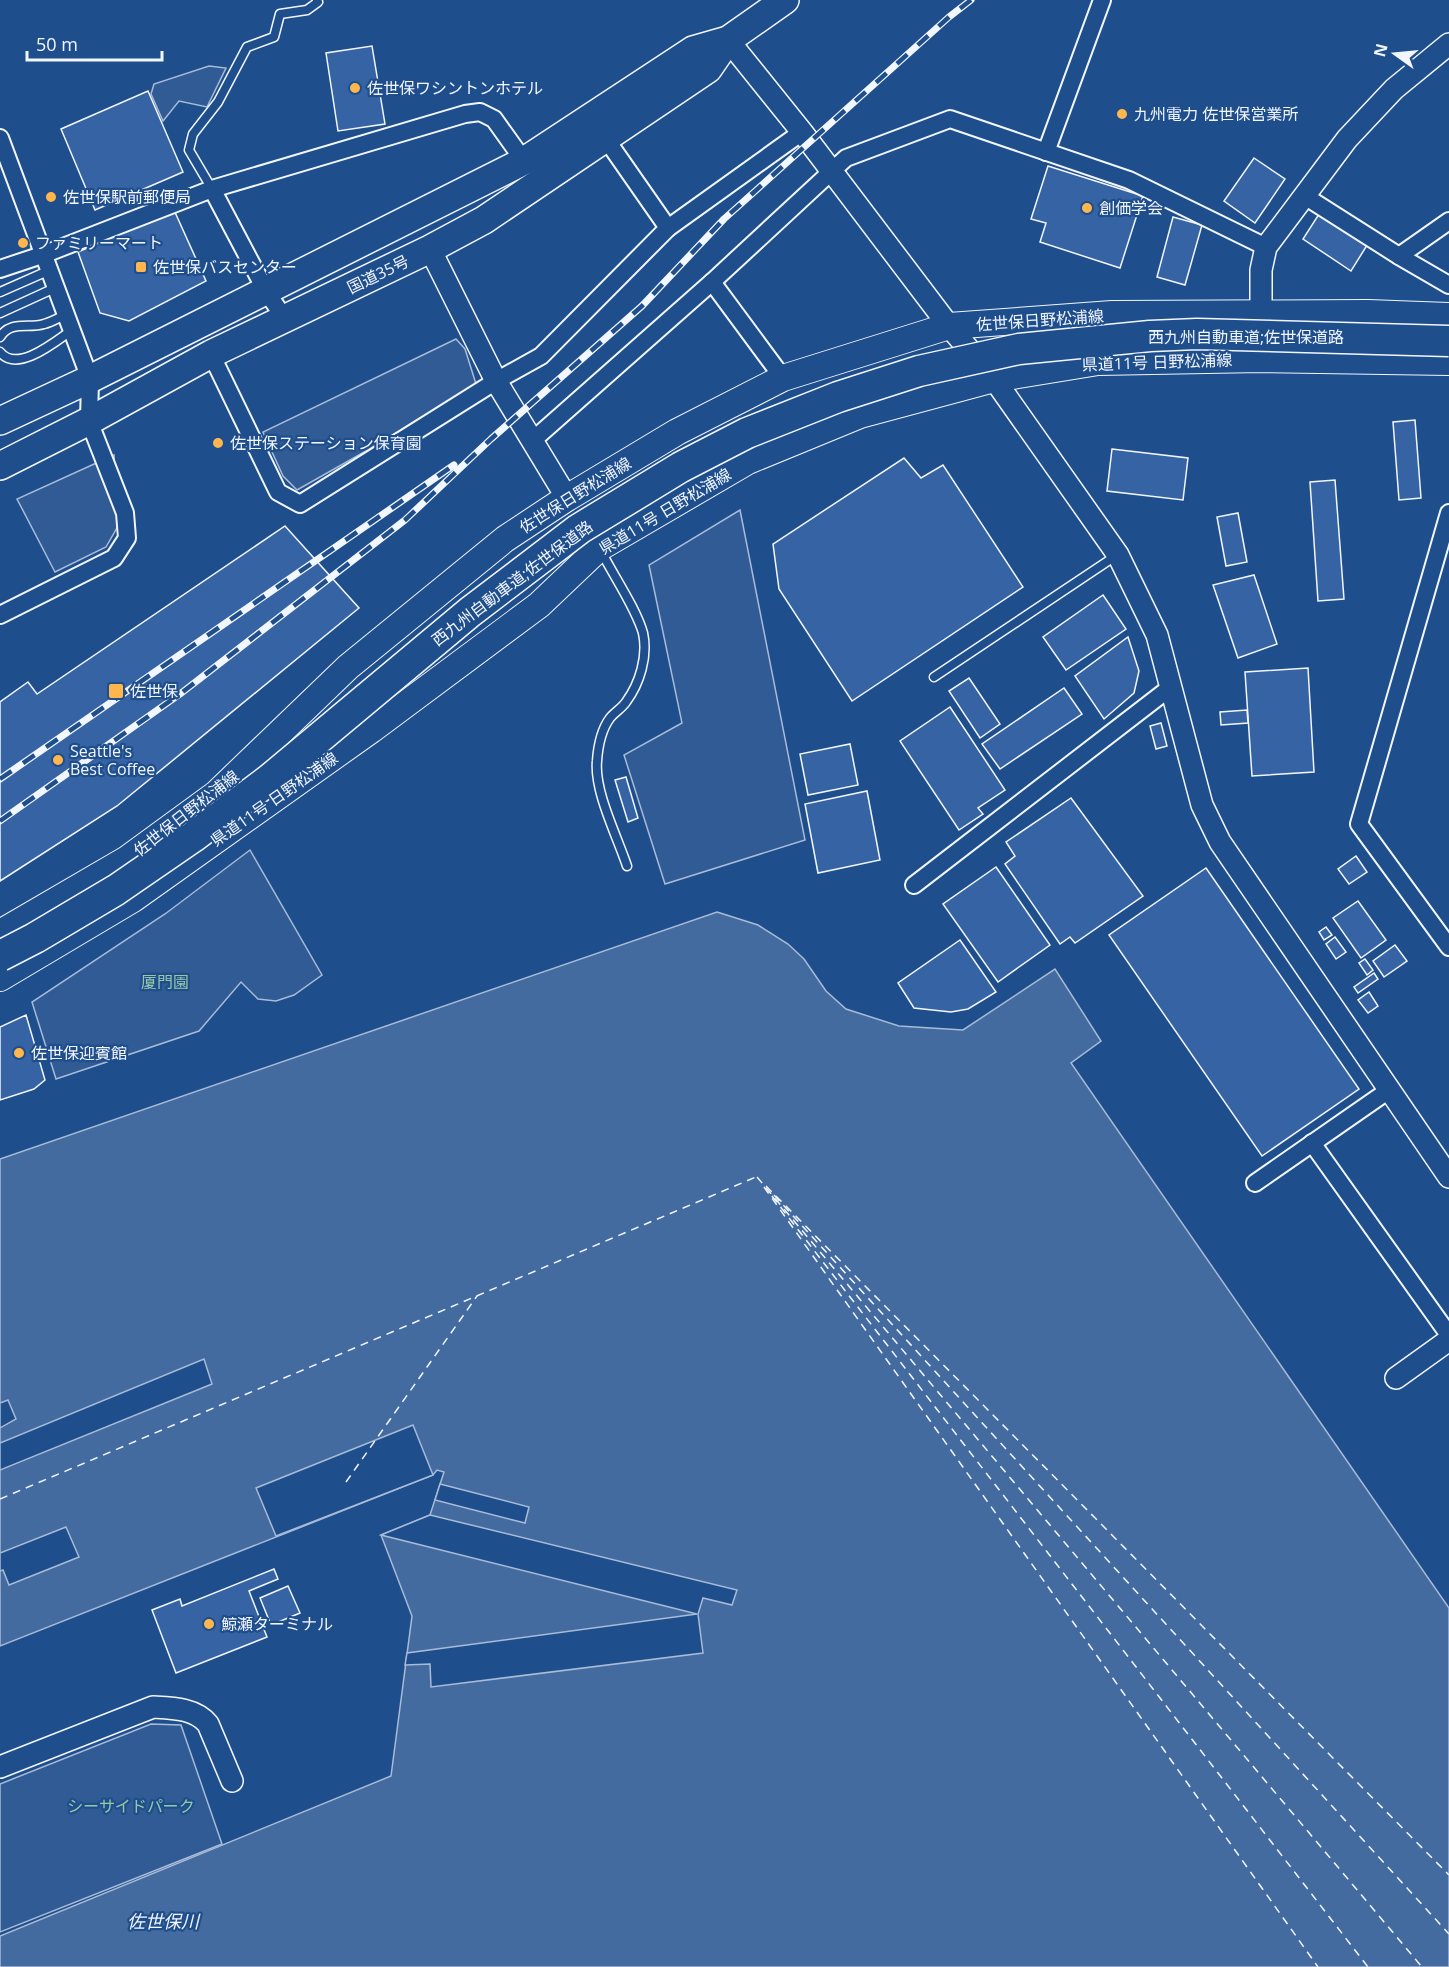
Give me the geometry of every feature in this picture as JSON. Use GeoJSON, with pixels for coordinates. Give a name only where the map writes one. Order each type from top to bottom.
{"type":"FeatureCollection","features":[{"type":"Feature","properties":{"kind":"highway","name":"国道35号"},"geometry":{"type":"LineString","coordinates":[[0,421],[90,379],[524,161],[693,50],[728,40],[785,0]]}},
{"type":"Feature","properties":{"kind":"highway","name":"国道35号"},"geometry":{"type":"LineString","coordinates":[[0,466],[89,421],[211,354],[430,249],[484,220],[708,69],[728,40]]}},
{"type":"Feature","properties":{"kind":"highway","name":"西九州自動車道;佐世保道路"},"geometry":{"type":"LineString","coordinates":[[0,956],[116,890],[202,830],[270,779],[470,612],[579,529],[681,467],[747,433],[838,397],[919,371],[1019,349],[1150,336],[1197,334],[1449,341]]}},
{"type":"Feature","properties":{"kind":"main road"},"geometry":{"type":"LineString","coordinates":[[1261,314],[1368,313],[1449,316]]}},
{"type":"Feature","properties":{"kind":"main road","name":"佐世保日野松浦線"},"geometry":{"type":"LineString","coordinates":[[0,933],[127,859],[216,794],[348,667],[505,539],[567,498],[677,432],[783,378],[949,326],[1112,314],[1261,314]]}},
{"type":"Feature","properties":{"kind":"main road","name":"県道11号 日野松浦線"},"geometry":{"type":"LineString","coordinates":[[0,978],[133,900],[371,730],[539,605],[599,548],[748,461],[860,415],[994,379],[1098,362],[1261,359],[1449,362]]}},
{"type":"Feature","properties":{"kind":"street"},"geometry":{"type":"LineString","coordinates":[[1046,152],[1102,0]]}},
{"type":"Feature","properties":{"kind":"street"},"geometry":{"type":"LineString","coordinates":[[728,40],[802,132],[949,326],[994,379],[1118,555],[1157,635],[1202,805],[1220,842],[1449,1177]]}},
{"type":"Feature","properties":{"kind":"street"},"geometry":{"type":"LineString","coordinates":[[1261,359],[1262,270],[1266,247],[1347,139],[1394,89],[1449,44]]}},
{"type":"Feature","properties":{"kind":"street"},"geometry":{"type":"LineString","coordinates":[[0,270],[48,262],[212,189],[465,114],[480,112],[494,119],[524,161]]}},
{"type":"Feature","properties":{"kind":"street"},"geometry":{"type":"LineString","coordinates":[[532,441],[712,282],[846,159],[950,119],[1129,180],[1266,247]]}},
{"type":"Feature","properties":{"kind":"street"},"geometry":{"type":"LineString","coordinates":[[211,354],[278,492],[300,504],[496,381],[541,356],[668,228],[802,132]]}},
{"type":"Feature","properties":{"kind":"street"},"geometry":{"type":"LineString","coordinates":[[0,138],[90,379],[89,421],[125,513],[127,538],[114,558],[0,615]]}},
{"type":"Feature","properties":{"kind":"street"},"geometry":{"type":"LineString","coordinates":[[606,138],[668,228]]}},
{"type":"Feature","properties":{"kind":"street"},"geometry":{"type":"LineString","coordinates":[[212,189],[266,291],[285,319]]}},
{"type":"Feature","properties":{"kind":"street"},"geometry":{"type":"LineString","coordinates":[[1304,195],[1449,285]]}},
{"type":"Feature","properties":{"kind":"street"},"geometry":{"type":"LineString","coordinates":[[1399,256],[1449,221]]}},
{"type":"Feature","properties":{"kind":"street"},"geometry":{"type":"LineString","coordinates":[[430,249],[496,381],[567,498]]}},
{"type":"Feature","properties":{"kind":"street"},"geometry":{"type":"LineString","coordinates":[[712,282],[783,378]]}},
{"type":"Feature","properties":{"kind":"street"},"geometry":{"type":"LineString","coordinates":[[1449,513],[1359,824],[1449,947]]}},
{"type":"Feature","properties":{"kind":"street"},"geometry":{"type":"LineString","coordinates":[[914,885],[1171,687]]}},
{"type":"Feature","properties":{"kind":"street"},"geometry":{"type":"LineString","coordinates":[[1256,1183],[1389,1090]]}},
{"type":"Feature","properties":{"kind":"street"},"geometry":{"type":"LineString","coordinates":[[1312,1143],[1449,1335]]}},
{"type":"Feature","properties":{"kind":"street"},"geometry":{"type":"LineString","coordinates":[[1396,1378],[1449,1340]]}},
{"type":"Feature","properties":{"kind":"street"},"geometry":{"type":"LineString","coordinates":[[0,1767],[153,1707],[175,1709],[203,1718],[208,1724],[232,1781]]}},
{"type":"Feature","properties":{"kind":"lane"},"geometry":{"type":"LineString","coordinates":[[212,189],[189,150],[193,134],[218,102],[247,47],[274,37],[280,14],[307,10],[318,2],[317,0]]}},
{"type":"Feature","properties":{"kind":"lane"},"geometry":{"type":"LineString","coordinates":[[0,292],[48,262]]}},
{"type":"Feature","properties":{"kind":"lane"},"geometry":{"type":"LineString","coordinates":[[0,313],[57,287]]}},
{"type":"Feature","properties":{"kind":"lane"},"geometry":{"type":"LineString","coordinates":[[0,337],[4,331],[16,325],[43,325],[67,314]]}},
{"type":"Feature","properties":{"kind":"lane"},"geometry":{"type":"LineString","coordinates":[[0,352],[9,360],[20,360],[39,353],[73,330]]}},
{"type":"Feature","properties":{"kind":"lane"},"geometry":{"type":"LineString","coordinates":[[599,548],[643,633],[644,656],[636,687],[625,704],[610,718],[601,737],[596,762],[599,788],[627,866]]}},
{"type":"Feature","properties":{"kind":"lane"},"geometry":{"type":"LineString","coordinates":[[934,677],[1118,555]]}},
{"type":"Feature","properties":{"kind":"shaded area"},"geometry":{"type":"Polygon","coordinates":[[[209,66],[226,68],[207,107],[179,101],[163,121],[151,94],[154,84],[209,66]]]}},
{"type":"Feature","properties":{"kind":"shaded area"},"geometry":{"type":"Polygon","coordinates":[[[456,339],[465,349],[476,384],[297,490],[283,476],[263,432],[456,339]]]}},
{"type":"Feature","properties":{"kind":"shaded area"},"geometry":{"type":"Polygon","coordinates":[[[114,455],[118,526],[106,547],[55,572],[17,499],[114,455]]]}},
{"type":"Feature","properties":{"kind":"shaded area"},"geometry":{"type":"Polygon","coordinates":[[[740,510],[805,840],[665,884],[624,755],[682,723],[649,565],[740,510]]]}},
{"type":"Feature","properties":{"kind":"shaded area","name":"厦門園"},"geometry":{"type":"Polygon","coordinates":[[[250,850],[322,975],[294,995],[276,1001],[258,999],[241,982],[199,1031],[56,1079],[32,1002],[165,914],[250,850]]]}},
{"type":"Feature","properties":{"kind":"shaded area","name":"シーサイドパーク"},"geometry":{"type":"Polygon","coordinates":[[[151,1724],[181,1725],[222,1844],[0,1932],[0,1784],[151,1724]]]}},
{"type":"Feature","properties":{"kind":"water","name":"佐世保川"},"geometry":{"type":"Polygon","coordinates":[[[717,912],[758,925],[788,944],[804,959],[826,991],[846,1009],[899,1026],[963,1030],[1055,969],[1101,1041],[1071,1063],[1449,1608],[1449,1967],[0,1967],[0,1936],[391,1776],[412,1616],[381,1535],[430,1515],[444,1472],[437,1470],[433,1475],[0,1646],[0,1159],[717,912]]]}},
{"type":"Feature","properties":{"kind":"pier"},"geometry":{"type":"Polygon","coordinates":[[[204,1359],[212,1384],[0,1470],[0,1443],[204,1359]]]}},
{"type":"Feature","properties":{"kind":"pier"},"geometry":{"type":"Polygon","coordinates":[[[8,1400],[16,1419],[0,1428],[0,1403],[8,1400]]]}},
{"type":"Feature","properties":{"kind":"pier"},"geometry":{"type":"Polygon","coordinates":[[[413,1425],[433,1475],[276,1536],[256,1488],[413,1425]]]}},
{"type":"Feature","properties":{"kind":"pier"},"geometry":{"type":"Polygon","coordinates":[[[440,1484],[529,1507],[525,1523],[435,1500],[440,1484]]]}},
{"type":"Feature","properties":{"kind":"pier"},"geometry":{"type":"Polygon","coordinates":[[[430,1515],[737,1590],[732,1605],[703,1598],[698,1614],[703,1653],[431,1687],[430,1664],[405,1665],[407,1653],[697,1614],[381,1535],[430,1515]]]}},
{"type":"Feature","properties":{"kind":"pier"},"geometry":{"type":"Polygon","coordinates":[[[66,1527],[79,1557],[9,1585],[3,1570],[0,1571],[0,1553],[66,1527]]]}},
{"type":"Feature","properties":{"kind":"building","name":"佐世保ワシントンホテル"},"geometry":{"type":"Polygon","coordinates":[[[372,46],[385,124],[338,131],[326,53],[372,46]]]}},
{"type":"Feature","properties":{"kind":"building"},"geometry":{"type":"Polygon","coordinates":[[[148,91],[183,172],[95,210],[61,129],[148,91]]]}},
{"type":"Feature","properties":{"kind":"building"},"geometry":{"type":"Polygon","coordinates":[[[1254,158],[1285,179],[1255,223],[1224,201],[1254,158]]]}},
{"type":"Feature","properties":{"kind":"building","name":"創価学会"},"geometry":{"type":"Polygon","coordinates":[[[1048,166],[1143,196],[1120,268],[1040,242],[1046,223],[1031,219],[1048,166]]]}},
{"type":"Feature","properties":{"kind":"building","name":"佐世保バスセンター"},"geometry":{"type":"Polygon","coordinates":[[[174,210],[206,281],[129,321],[100,313],[78,252],[174,210]]]}},
{"type":"Feature","properties":{"kind":"building"},"geometry":{"type":"Polygon","coordinates":[[[1321,211],[1369,242],[1351,271],[1303,239],[1321,211]]]}},
{"type":"Feature","properties":{"kind":"building"},"geometry":{"type":"Polygon","coordinates":[[[1173,217],[1202,225],[1185,285],[1157,277],[1173,217]]]}},
{"type":"Feature","properties":{"kind":"building"},"geometry":{"type":"Polygon","coordinates":[[[1415,420],[1421,498],[1399,500],[1393,422],[1415,420]]]}},
{"type":"Feature","properties":{"kind":"building"},"geometry":{"type":"Polygon","coordinates":[[[1112,449],[1188,458],[1183,500],[1107,491],[1112,449]]]}},
{"type":"Feature","properties":{"kind":"building"},"geometry":{"type":"Polygon","coordinates":[[[904,458],[921,478],[943,465],[1023,587],[852,701],[779,589],[773,544],[904,458]]]}},
{"type":"Feature","properties":{"kind":"building"},"geometry":{"type":"Polygon","coordinates":[[[1335,480],[1344,599],[1318,601],[1310,482],[1335,480]]]}},
{"type":"Feature","properties":{"kind":"building"},"geometry":{"type":"Polygon","coordinates":[[[1238,513],[1247,562],[1226,566],[1217,517],[1238,513]]]}},
{"type":"Feature","properties":{"kind":"building","name":"佐世保"},"geometry":{"type":"Polygon","coordinates":[[[285,526],[359,608],[117,806],[0,881],[0,702],[28,682],[37,694],[285,526]]]}},
{"type":"Feature","properties":{"kind":"building"},"geometry":{"type":"Polygon","coordinates":[[[1254,575],[1277,644],[1238,658],[1213,585],[1254,575]]]}},
{"type":"Feature","properties":{"kind":"building"},"geometry":{"type":"Polygon","coordinates":[[[1103,595],[1126,629],[1066,670],[1043,637],[1103,595]]]}},
{"type":"Feature","properties":{"kind":"building"},"geometry":{"type":"Polygon","coordinates":[[[1128,637],[1139,671],[1134,693],[1104,719],[1075,676],[1128,637]]]}},
{"type":"Feature","properties":{"kind":"building"},"geometry":{"type":"Polygon","coordinates":[[[1308,668],[1314,772],[1252,776],[1245,672],[1308,668]]]}},
{"type":"Feature","properties":{"kind":"building"},"geometry":{"type":"Polygon","coordinates":[[[969,678],[1000,724],[980,738],[949,691],[969,678]]]}},
{"type":"Feature","properties":{"kind":"building"},"geometry":{"type":"Polygon","coordinates":[[[1064,688],[1082,714],[1000,769],[982,744],[1064,688]]]}},
{"type":"Feature","properties":{"kind":"building"},"geometry":{"type":"Polygon","coordinates":[[[950,707],[1005,790],[978,808],[983,814],[959,830],[900,741],[950,707]]]}},
{"type":"Feature","properties":{"kind":"building"},"geometry":{"type":"Polygon","coordinates":[[[1247,710],[1248,723],[1221,725],[1220,712],[1247,710]]]}},
{"type":"Feature","properties":{"kind":"building"},"geometry":{"type":"Polygon","coordinates":[[[1161,723],[1167,746],[1156,749],[1150,726],[1161,723]]]}},
{"type":"Feature","properties":{"kind":"building"},"geometry":{"type":"Polygon","coordinates":[[[850,744],[858,785],[808,795],[800,754],[850,744]]]}},
{"type":"Feature","properties":{"kind":"building"},"geometry":{"type":"Polygon","coordinates":[[[626,777],[638,818],[628,822],[615,780],[626,777]]]}},
{"type":"Feature","properties":{"kind":"building"},"geometry":{"type":"Polygon","coordinates":[[[867,791],[880,860],[818,873],[805,804],[867,791]]]}},
{"type":"Feature","properties":{"kind":"building"},"geometry":{"type":"Polygon","coordinates":[[[1071,798],[1143,896],[1075,943],[1070,937],[1060,944],[1005,864],[1015,856],[1006,842],[1071,798]]]}},
{"type":"Feature","properties":{"kind":"building"},"geometry":{"type":"Polygon","coordinates":[[[1356,856],[1367,872],[1349,884],[1338,869],[1356,856]]]}},
{"type":"Feature","properties":{"kind":"building"},"geometry":{"type":"Polygon","coordinates":[[[996,867],[1050,945],[998,982],[943,904],[996,867]]]}},
{"type":"Feature","properties":{"kind":"building"},"geometry":{"type":"Polygon","coordinates":[[[1206,868],[1359,1089],[1262,1156],[1109,935],[1206,868]]]}},
{"type":"Feature","properties":{"kind":"building"},"geometry":{"type":"Polygon","coordinates":[[[1358,901],[1386,940],[1361,958],[1333,918],[1358,901]]]}},
{"type":"Feature","properties":{"kind":"building"},"geometry":{"type":"Polygon","coordinates":[[[1326,927],[1332,935],[1324,940],[1319,932],[1326,927]]]}},
{"type":"Feature","properties":{"kind":"building"},"geometry":{"type":"Polygon","coordinates":[[[1335,937],[1346,952],[1336,959],[1326,944],[1335,937]]]}},
{"type":"Feature","properties":{"kind":"building"},"geometry":{"type":"Polygon","coordinates":[[[960,940],[996,992],[968,1009],[951,1012],[914,1008],[898,983],[960,940]]]}},
{"type":"Feature","properties":{"kind":"building"},"geometry":{"type":"Polygon","coordinates":[[[1395,945],[1407,961],[1384,977],[1373,961],[1395,945]]]}},
{"type":"Feature","properties":{"kind":"building"},"geometry":{"type":"Polygon","coordinates":[[[1365,959],[1373,970],[1367,975],[1359,963],[1365,959]]]}},
{"type":"Feature","properties":{"kind":"building"},"geometry":{"type":"Polygon","coordinates":[[[1374,973],[1378,979],[1358,993],[1354,987],[1374,973]]]}},
{"type":"Feature","properties":{"kind":"building"},"geometry":{"type":"Polygon","coordinates":[[[1369,992],[1378,1006],[1368,1013],[1358,1000],[1369,992]]]}},
{"type":"Feature","properties":{"kind":"building","name":"佐世保迎賓館"},"geometry":{"type":"Polygon","coordinates":[[[26,1015],[45,1080],[34,1089],[0,1100],[0,1027],[26,1015]]]}},
{"type":"Feature","properties":{"kind":"building","name":"鯨瀬ターミナル"},"geometry":{"type":"Polygon","coordinates":[[[274,1569],[278,1579],[249,1591],[267,1637],[176,1673],[152,1610],[180,1599],[182,1606],[274,1569]]]}},
{"type":"Feature","properties":{"kind":"building"},"geometry":{"type":"Polygon","coordinates":[[[288,1586],[300,1613],[271,1625],[260,1598],[288,1586]]]}},
{"type":"Feature","properties":{"kind":"ferry route"},"geometry":{"type":"LineString","coordinates":[[0,1499],[756,1177]]}},
{"type":"Feature","properties":{"kind":"ferry route"},"geometry":{"type":"LineString","coordinates":[[757,1177],[1422,1967]]}},
{"type":"Feature","properties":{"kind":"ferry route"},"geometry":{"type":"LineString","coordinates":[[766,1186],[1449,1875]]}},
{"type":"Feature","properties":{"kind":"ferry route"},"geometry":{"type":"LineString","coordinates":[[764,1187],[1318,1967]]}},
{"type":"Feature","properties":{"kind":"ferry route"},"geometry":{"type":"LineString","coordinates":[[774,1195],[1449,1934]]}},
{"type":"Feature","properties":{"kind":"ferry route"},"geometry":{"type":"LineString","coordinates":[[772,1196],[1368,1967]]}},
{"type":"Feature","properties":{"kind":"ferry route"},"geometry":{"type":"LineString","coordinates":[[346,1482],[477,1296]]}},
{"type":"Feature","properties":{"kind":"railway"},"geometry":{"type":"LineString","coordinates":[[0,821],[180,694],[405,520],[491,439],[642,306],[724,219],[949,17],[971,0]]}},
{"type":"Feature","properties":{"kind":"railway"},"geometry":{"type":"LineString","coordinates":[[0,779],[454,465]]}},
{"type":"Feature","properties":{"kind":"place","name":"佐世保ワシントンホテル"},"geometry":{"type":"Point","coordinates":[355,88]}},
{"type":"Feature","properties":{"kind":"place","name":"九州電力 佐世保営業所"},"geometry":{"type":"Point","coordinates":[1122,114]}},
{"type":"Feature","properties":{"kind":"place","name":"佐世保駅前郵便局"},"geometry":{"type":"Point","coordinates":[51,197]}},
{"type":"Feature","properties":{"kind":"place","name":"創価学会"},"geometry":{"type":"Point","coordinates":[1087,208]}},
{"type":"Feature","properties":{"kind":"place","name":"ファミリーマート"},"geometry":{"type":"Point","coordinates":[23,243]}},
{"type":"Feature","properties":{"kind":"place","name":"佐世保バスセンター"},"geometry":{"type":"Point","coordinates":[141,267]}},
{"type":"Feature","properties":{"kind":"place","name":"佐世保ステーション保育園"},"geometry":{"type":"Point","coordinates":[218,443]}},
{"type":"Feature","properties":{"kind":"place","name":"佐世保"},"geometry":{"type":"Point","coordinates":[116,691]}},
{"type":"Feature","properties":{"kind":"place","name":"Seattle's Best Coffee"},"geometry":{"type":"Point","coordinates":[58,760]}},
{"type":"Feature","properties":{"kind":"place","name":"佐世保迎賓館"},"geometry":{"type":"Point","coordinates":[19,1053]}},
{"type":"Feature","properties":{"kind":"place","name":"鯨瀬ターミナル"},"geometry":{"type":"Point","coordinates":[209,1624]}}]}
